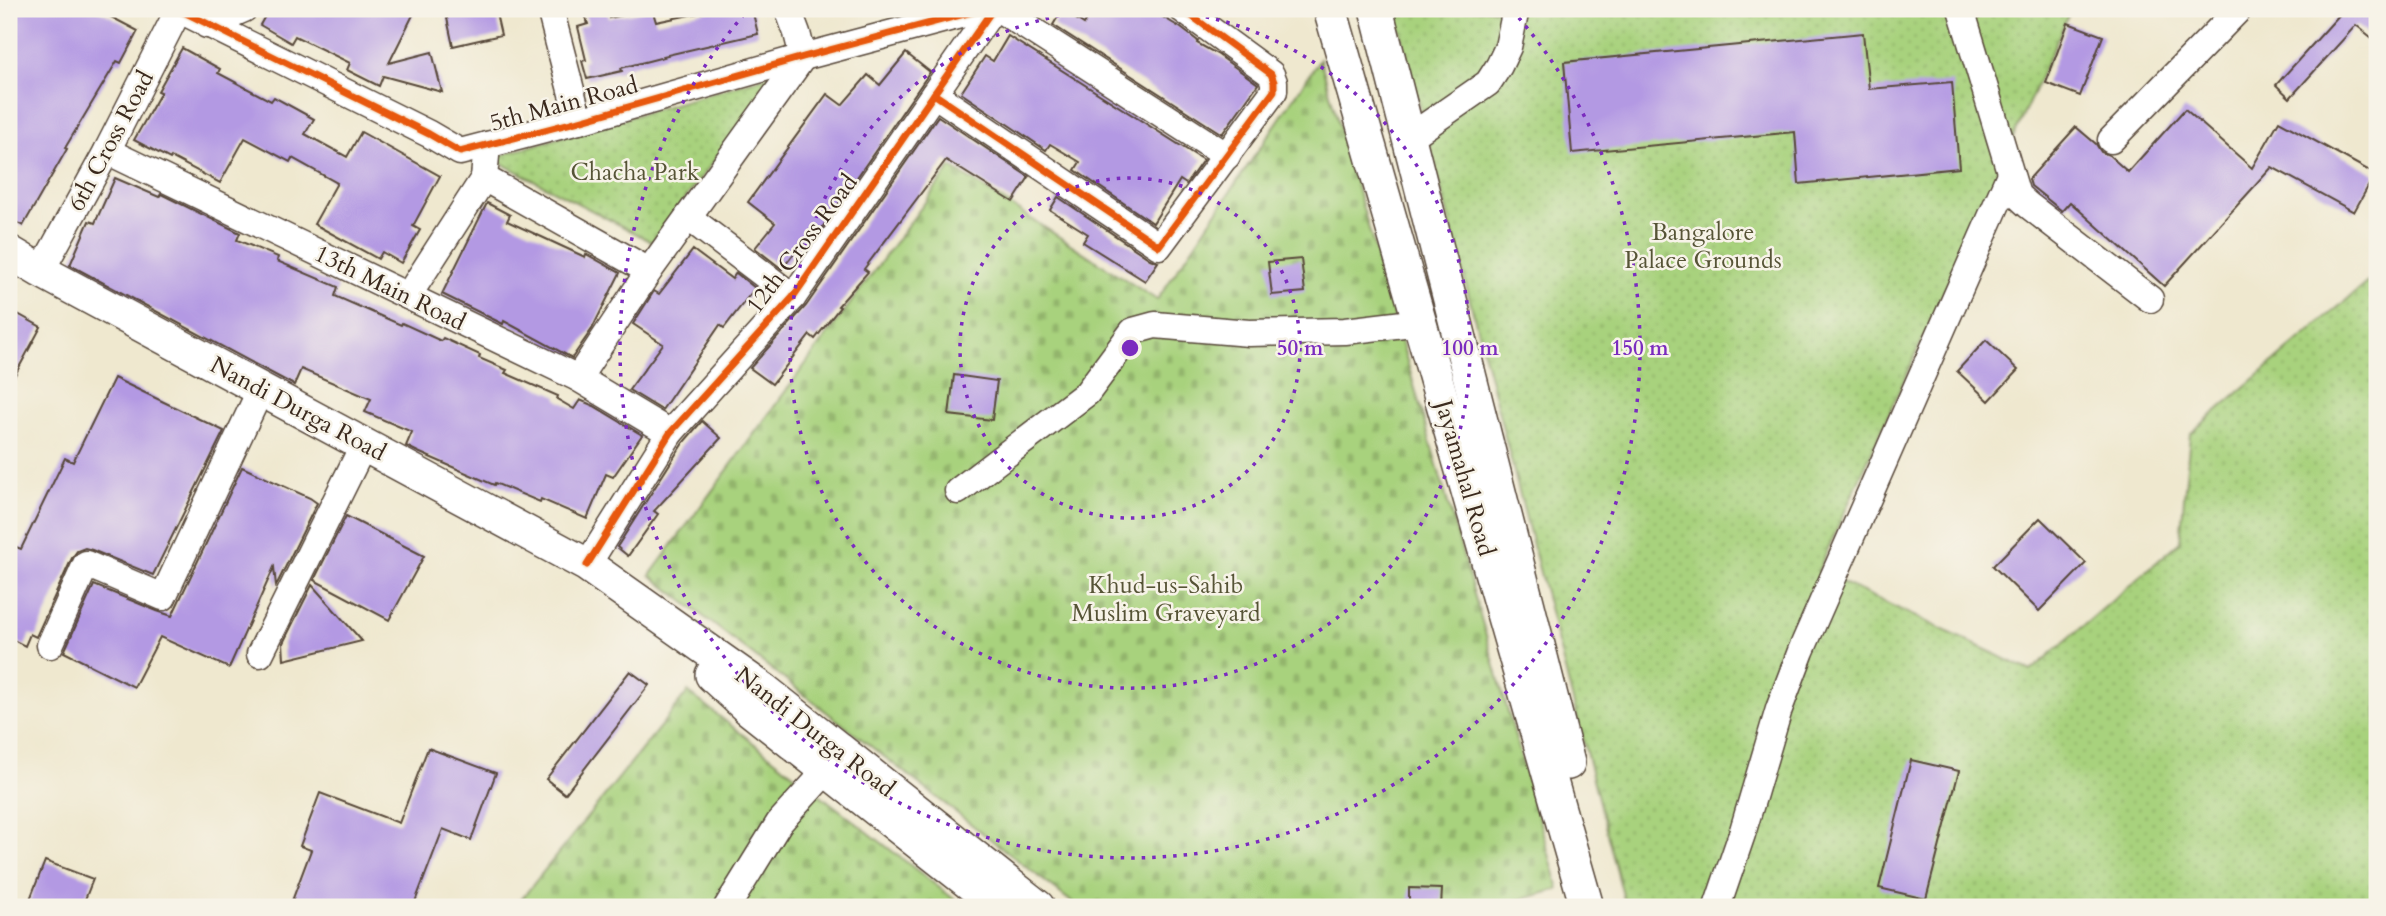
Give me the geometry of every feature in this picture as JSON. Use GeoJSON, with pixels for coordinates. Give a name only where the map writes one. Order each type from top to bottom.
{"type":"FeatureCollection","features":[{"type":"Feature","properties":{"kind":"main road","name":"Jayamahal Road"},"geometry":{"type":"LineString","coordinates":[[1330,9],[1587,907]]}},
{"type":"Feature","properties":{"kind":"main road","name":"Jayamahal Road"},"geometry":{"type":"LineString","coordinates":[[1376,9],[1606,907]]}},
{"type":"Feature","properties":{"kind":"main road","name":"Nandi Durga Road"},"geometry":{"type":"LineString","coordinates":[[19,262],[587,565],[764,690],[1038,907]]}},
{"type":"Feature","properties":{"kind":"main road","name":"Nandi Durga Road"},"geometry":{"type":"LineString","coordinates":[[587,565],[748,708],[1000,907]]}},
{"type":"Feature","properties":{"kind":"street","name":"5th Main Road"},"geometry":{"type":"LineString","coordinates":[[178,9],[460,152],[983,9]]}},
{"type":"Feature","properties":{"kind":"street","name":"6th Cross Road"},"geometry":{"type":"LineString","coordinates":[[19,262],[107,151],[178,9]]}},
{"type":"Feature","properties":{"kind":"street"},"geometry":{"type":"LineString","coordinates":[[207,25],[244,9]]}},
{"type":"Feature","properties":{"kind":"street"},"geometry":{"type":"LineString","coordinates":[[550,9],[579,121]]}},
{"type":"Feature","properties":{"kind":"street"},"geometry":{"type":"LineString","coordinates":[[578,379],[649,271],[803,57],[788,9]]}},
{"type":"Feature","properties":{"kind":"street","name":"12th Cross Road"},"geometry":{"type":"LineString","coordinates":[[587,565],[670,433],[793,297],[993,9]]}},
{"type":"Feature","properties":{"kind":"street"},"geometry":{"type":"LineString","coordinates":[[999,9],[1227,156]]}},
{"type":"Feature","properties":{"kind":"street"},"geometry":{"type":"LineString","coordinates":[[934,94],[1159,246],[1274,91],[1275,82],[1271,74],[1182,9]]}},
{"type":"Feature","properties":{"kind":"street"},"geometry":{"type":"LineString","coordinates":[[1410,137],[1488,83],[1508,47],[1516,9]]}},
{"type":"Feature","properties":{"kind":"street"},"geometry":{"type":"LineString","coordinates":[[1961,9],[2017,195],[2150,299]]}},
{"type":"Feature","properties":{"kind":"street"},"geometry":{"type":"LineString","coordinates":[[2111,140],[2239,9]]}},
{"type":"Feature","properties":{"kind":"street","name":"5th Main Road"},"geometry":{"type":"LineString","coordinates":[[484,178],[487,145]]}},
{"type":"Feature","properties":{"kind":"street","name":"13th Main Road"},"geometry":{"type":"LineString","coordinates":[[107,151],[578,379],[670,433]]}},
{"type":"Feature","properties":{"kind":"street"},"geometry":{"type":"LineString","coordinates":[[1717,907],[1779,709],[1801,651],[2010,174]]}},
{"type":"Feature","properties":{"kind":"street"},"geometry":{"type":"LineString","coordinates":[[408,296],[484,178],[649,271]]}},
{"type":"Feature","properties":{"kind":"street"},"geometry":{"type":"LineString","coordinates":[[688,218],[793,297]]}},
{"type":"Feature","properties":{"kind":"street"},"geometry":{"type":"LineString","coordinates":[[958,491],[1087,393],[1133,331],[1155,325],[1249,333],[1345,331],[1420,322]]}},
{"type":"Feature","properties":{"kind":"street"},"geometry":{"type":"LineString","coordinates":[[50,645],[86,564],[163,597],[261,389]]}},
{"type":"Feature","properties":{"kind":"street"},"geometry":{"type":"LineString","coordinates":[[260,654],[364,444]]}},
{"type":"Feature","properties":{"kind":"street"},"geometry":{"type":"LineString","coordinates":[[727,907],[779,823],[827,770]]}},
{"type":"Feature","properties":{"kind":"green space","name":"Bangalore Palace Grounds"},"geometry":{"type":"Polygon","coordinates":[[[1395,9],[2071,9],[1818,571],[2031,671],[2180,542],[2190,434],[2377,274],[2377,907],[1626,907],[1395,9]]]}},
{"type":"Feature","properties":{"kind":"green space","name":"Khud-us-Sahib Muslim Graveyard"},"geometry":{"type":"Polygon","coordinates":[[[1320,59],[1559,889],[1494,907],[1078,907],[650,575],[951,167],[1157,300],[1320,59]]]}},
{"type":"Feature","properties":{"kind":"green space","name":"Chacha Park"},"geometry":{"type":"Polygon","coordinates":[[[782,72],[652,242],[491,158],[782,72]]]}},
{"type":"Feature","properties":{"kind":"green space"},"geometry":{"type":"Polygon","coordinates":[[[688,692],[964,907],[515,907],[688,692]]]}},
{"type":"Feature","properties":{"kind":"building"},"geometry":{"type":"Polygon","coordinates":[[[16,9],[96,9],[138,31],[121,63],[117,61],[65,148],[67,149],[23,226],[9,218],[9,22],[16,9]]]}},
{"type":"Feature","properties":{"kind":"building"},"geometry":{"type":"Polygon","coordinates":[[[269,9],[416,9],[389,63],[432,52],[442,92],[383,76],[379,86],[347,70],[350,63],[295,36],[291,43],[260,25],[269,9]]]}},
{"type":"Feature","properties":{"kind":"building"},"geometry":{"type":"Polygon","coordinates":[[[445,9],[495,9],[501,35],[453,46],[445,9]]]}},
{"type":"Feature","properties":{"kind":"building"},"geometry":{"type":"Polygon","coordinates":[[[583,9],[606,9],[609,18],[652,9],[656,22],[718,9],[752,9],[758,34],[663,56],[621,68],[622,71],[587,79],[582,61],[586,60],[578,27],[588,24],[583,9]]]}},
{"type":"Feature","properties":{"kind":"building"},"geometry":{"type":"Polygon","coordinates":[[[1093,9],[1165,9],[1161,16],[1258,84],[1222,134],[1053,25],[1062,10],[1084,24],[1093,9]]]}},
{"type":"Feature","properties":{"kind":"building"},"geometry":{"type":"Polygon","coordinates":[[[2336,9],[2377,9],[2377,42],[2356,25],[2290,98],[2276,85],[2341,13],[2336,9]]]}},
{"type":"Feature","properties":{"kind":"building"},"geometry":{"type":"Polygon","coordinates":[[[2068,23],[2103,36],[2080,96],[2046,83],[2068,23]]]}},
{"type":"Feature","properties":{"kind":"building"},"geometry":{"type":"Polygon","coordinates":[[[1863,33],[1869,89],[1952,82],[1959,168],[1799,184],[1795,132],[1572,153],[1564,62],[1863,33]]]}},
{"type":"Feature","properties":{"kind":"building"},"geometry":{"type":"Polygon","coordinates":[[[1008,36],[1203,160],[1186,184],[1180,180],[1153,223],[1075,170],[1080,162],[1050,144],[1046,150],[961,93],[985,56],[993,61],[1008,36]]]}},
{"type":"Feature","properties":{"kind":"building"},"geometry":{"type":"Polygon","coordinates":[[[182,48],[220,69],[218,73],[271,101],[274,97],[314,119],[305,134],[347,157],[361,132],[440,176],[413,226],[420,230],[401,263],[382,252],[378,259],[314,224],[337,183],[292,158],[290,162],[245,138],[220,183],[134,140],[182,48]]]}},
{"type":"Feature","properties":{"kind":"building"},"geometry":{"type":"Polygon","coordinates":[[[906,53],[930,72],[808,248],[802,243],[782,269],[755,248],[775,223],[748,202],[827,94],[842,105],[868,75],[880,85],[906,53]]]}},
{"type":"Feature","properties":{"kind":"building"},"geometry":{"type":"Polygon","coordinates":[[[2185,109],[2252,168],[2279,121],[2375,174],[2354,212],[2272,167],[2164,286],[2070,202],[2062,211],[2031,186],[2029,179],[2076,127],[2096,144],[2101,152],[2109,155],[2128,172],[2185,109]]]}},
{"type":"Feature","properties":{"kind":"building"},"geometry":{"type":"Polygon","coordinates":[[[938,116],[1029,177],[1013,202],[946,160],[864,269],[868,272],[838,306],[840,307],[815,339],[810,335],[772,384],[750,368],[806,306],[938,116]]]}},
{"type":"Feature","properties":{"kind":"building"},"geometry":{"type":"Polygon","coordinates":[[[115,178],[159,197],[161,194],[240,233],[237,240],[278,257],[277,261],[338,287],[335,296],[480,355],[479,358],[507,370],[505,373],[558,396],[557,399],[574,409],[580,400],[594,406],[642,435],[613,477],[606,474],[587,519],[541,499],[540,502],[495,483],[494,485],[418,452],[406,446],[412,432],[365,412],[371,399],[301,369],[294,385],[70,265],[89,221],[95,223],[115,178]]]}},
{"type":"Feature","properties":{"kind":"building"},"geometry":{"type":"Polygon","coordinates":[[[1058,197],[1158,262],[1145,281],[1083,242],[1088,234],[1050,210],[1058,197]]]}},
{"type":"Feature","properties":{"kind":"building"},"geometry":{"type":"Polygon","coordinates":[[[487,203],[510,215],[507,221],[585,257],[586,254],[620,273],[592,329],[572,358],[504,321],[503,324],[442,294],[487,203]]]}},
{"type":"Feature","properties":{"kind":"building"},"geometry":{"type":"Polygon","coordinates":[[[693,250],[732,279],[736,273],[755,288],[724,328],[720,325],[662,410],[629,390],[663,344],[633,324],[654,291],[659,294],[693,250]]]}},
{"type":"Feature","properties":{"kind":"building"},"geometry":{"type":"Polygon","coordinates":[[[1301,259],[1305,292],[1272,295],[1268,262],[1301,259]]]}},
{"type":"Feature","properties":{"kind":"building"},"geometry":{"type":"Polygon","coordinates":[[[9,309],[41,327],[9,386],[9,309]]]}},
{"type":"Feature","properties":{"kind":"building"},"geometry":{"type":"Polygon","coordinates":[[[1986,340],[2018,370],[1989,401],[1957,371],[1986,340]]]}},
{"type":"Feature","properties":{"kind":"building"},"geometry":{"type":"Polygon","coordinates":[[[954,375],[997,381],[992,420],[949,415],[954,375]]]}},
{"type":"Feature","properties":{"kind":"building"},"geometry":{"type":"Polygon","coordinates":[[[114,378],[224,431],[153,575],[92,550],[85,548],[77,551],[36,637],[30,634],[25,646],[9,638],[9,544],[21,549],[65,458],[73,462],[114,378]]]}},
{"type":"Feature","properties":{"kind":"building"},"geometry":{"type":"Polygon","coordinates":[[[702,421],[721,438],[654,511],[658,514],[628,556],[617,547],[683,443],[702,421]]]}},
{"type":"Feature","properties":{"kind":"building"},"geometry":{"type":"Polygon","coordinates":[[[242,467],[317,503],[276,586],[274,567],[229,668],[160,637],[134,687],[64,652],[94,585],[172,616],[242,467]]]}},
{"type":"Feature","properties":{"kind":"building"},"geometry":{"type":"Polygon","coordinates":[[[346,516],[424,556],[389,620],[314,580],[346,516]]]}},
{"type":"Feature","properties":{"kind":"building"},"geometry":{"type":"Polygon","coordinates":[[[2040,518],[2086,563],[2039,611],[1993,566],[2040,518]]]}},
{"type":"Feature","properties":{"kind":"building"},"geometry":{"type":"Polygon","coordinates":[[[312,585],[362,641],[284,660],[283,643],[312,585]]]}},
{"type":"Feature","properties":{"kind":"building"},"geometry":{"type":"Polygon","coordinates":[[[630,671],[649,685],[565,794],[546,779],[630,671]]]}},
{"type":"Feature","properties":{"kind":"building"},"geometry":{"type":"Polygon","coordinates":[[[428,748],[496,773],[471,840],[443,829],[413,907],[309,907],[292,901],[311,850],[300,846],[320,793],[399,823],[428,748]]]}},
{"type":"Feature","properties":{"kind":"building"},"geometry":{"type":"Polygon","coordinates":[[[1911,760],[1959,771],[1926,899],[1879,888],[1911,760]]]}},
{"type":"Feature","properties":{"kind":"building"},"geometry":{"type":"Polygon","coordinates":[[[45,861],[93,879],[82,907],[27,907],[45,861]]]}},
{"type":"Feature","properties":{"kind":"building"},"geometry":{"type":"Polygon","coordinates":[[[1409,888],[1442,889],[1441,907],[1409,907],[1409,888]]]}},
{"type":"Feature","properties":{"kind":"cycle path"},"geometry":{"type":"LineString","coordinates":[[178,9],[460,152],[983,9]]}},
{"type":"Feature","properties":{"kind":"cycle path"},"geometry":{"type":"LineString","coordinates":[[587,565],[670,433],[793,297],[993,9]]}},
{"type":"Feature","properties":{"kind":"cycle path"},"geometry":{"type":"LineString","coordinates":[[934,94],[1159,246],[1274,91],[1271,74],[1182,9]]}}]}
